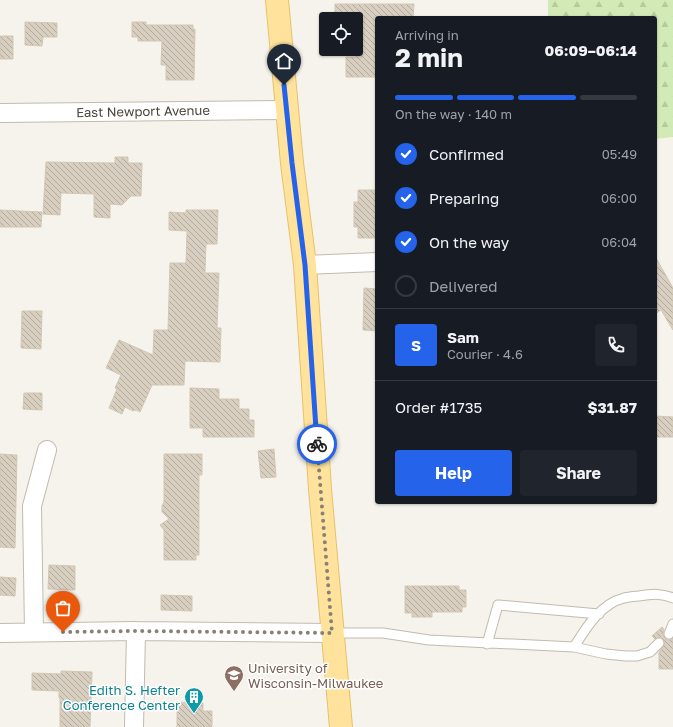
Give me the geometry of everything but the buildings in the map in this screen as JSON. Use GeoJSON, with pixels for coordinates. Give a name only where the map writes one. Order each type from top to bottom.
{"type":"FeatureCollection","features":[{"type":"Feature","properties":{"kind":"main road"},"geometry":{"type":"LineString","coordinates":[[277,0],[287,110],[305,265],[332,633],[341,727]]}},
{"type":"Feature","properties":{"kind":"street","name":"East Newport Avenue"},"geometry":{"type":"LineString","coordinates":[[0,113],[287,110]]}},
{"type":"Feature","properties":{"kind":"street"},"geometry":{"type":"LineString","coordinates":[[305,265],[375,262]]}},
{"type":"Feature","properties":{"kind":"street"},"geometry":{"type":"LineString","coordinates":[[34,632],[32,506],[47,450]]}},
{"type":"Feature","properties":{"kind":"street"},"geometry":{"type":"LineString","coordinates":[[134,727],[136,631]]}},
{"type":"Feature","properties":{"kind":"street"},"geometry":{"type":"LineString","coordinates":[[0,633],[136,631],[332,633]]}},
{"type":"Feature","properties":{"kind":"lane"},"geometry":{"type":"LineString","coordinates":[[574,647],[588,625],[606,606],[623,598],[649,594],[664,594],[673,598]]}},
{"type":"Feature","properties":{"kind":"lane"},"geometry":{"type":"LineString","coordinates":[[487,644],[498,605],[599,614]]}},
{"type":"Feature","properties":{"kind":"lane"},"geometry":{"type":"LineString","coordinates":[[669,634],[673,624]]}},
{"type":"Feature","properties":{"kind":"lane"},"geometry":{"type":"LineString","coordinates":[[332,633],[383,633],[429,640],[574,647],[606,654],[637,656],[650,652],[659,643]]}},
{"type":"Feature","properties":{"kind":"green space"},"geometry":{"type":"Polygon","coordinates":[[[548,0],[673,0],[673,137],[657,139],[657,16],[548,16],[548,0]]]}},
{"type":"Feature","properties":{"kind":"way so far"},"geometry":{"type":"LineString","coordinates":[[63,632],[136,631],[332,633],[317,444]]}},
{"type":"Feature","properties":{"kind":"place","name":"University of Wisconsin-Milwaukee"},"geometry":{"type":"Point","coordinates":[234,692]}},
{"type":"Feature","properties":{"kind":"place","name":"Edith S. Hefter Conference Center"},"geometry":{"type":"Point","coordinates":[194,714]}},
{"type":"Feature","properties":{"kind":"route"},"geometry":{"type":"LineString","coordinates":[[284,85],[305,265],[317,444]]}}]}
